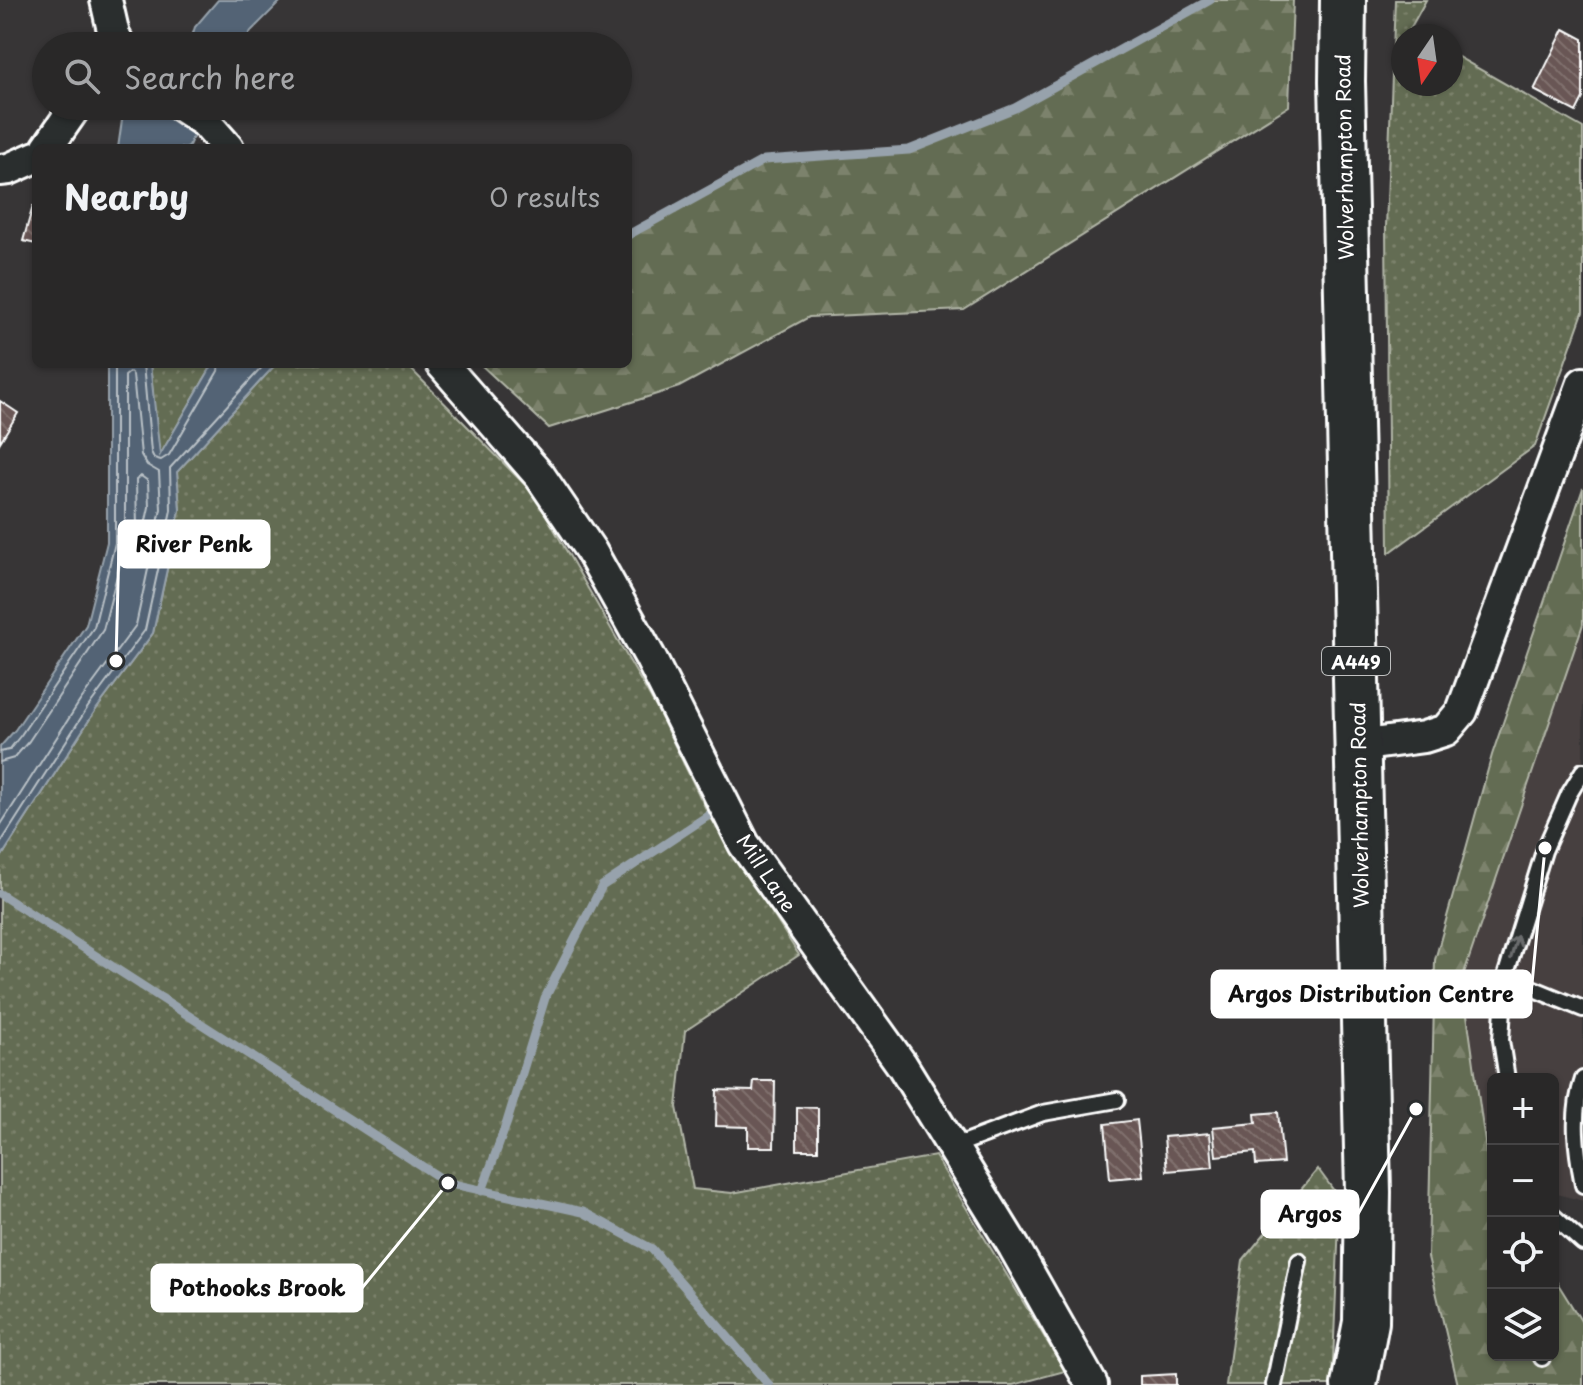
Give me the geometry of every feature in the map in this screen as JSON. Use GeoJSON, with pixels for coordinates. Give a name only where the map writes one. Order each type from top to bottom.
{"type":"FeatureCollection","features":[{"type":"Feature","properties":{"kind":"highway","name":"Wolverhampton Road"},"geometry":{"type":"LineString","coordinates":[[1343,0],[1342,97],[1368,1192],[1366,1322],[1354,1385]]}},
{"type":"Feature","properties":{"kind":"highway","name":"Wolverhampton Road"},"geometry":{"type":"LineString","coordinates":[[1366,1322],[1384,1385]]}},
{"type":"Feature","properties":{"kind":"street"},"geometry":{"type":"LineString","coordinates":[[106,0],[113,32]]}},
{"type":"Feature","properties":{"kind":"street"},"geometry":{"type":"LineString","coordinates":[[50,144],[66,120]]}},
{"type":"Feature","properties":{"kind":"street"},"geometry":{"type":"LineString","coordinates":[[199,120],[224,144]]}},
{"type":"Feature","properties":{"kind":"street"},"geometry":{"type":"LineString","coordinates":[[0,170],[32,159]]}},
{"type":"Feature","properties":{"kind":"street","name":"Mill Lane"},"geometry":{"type":"LineString","coordinates":[[446,368],[540,476],[591,551],[650,657],[744,844],[902,1065],[1014,1247],[1087,1383]]}},
{"type":"Feature","properties":{"kind":"street"},"geometry":{"type":"LineString","coordinates":[[1358,746],[1424,737],[1446,730],[1462,711],[1583,383]]}},
{"type":"Feature","properties":{"kind":"lane"},"geometry":{"type":"LineString","coordinates":[[1506,1073],[1501,1040],[1505,977],[1544,851],[1569,794],[1583,771]]}},
{"type":"Feature","properties":{"kind":"lane"},"geometry":{"type":"LineString","coordinates":[[1505,977],[1583,1009]]}},
{"type":"Feature","properties":{"kind":"lane"},"geometry":{"type":"LineString","coordinates":[[1583,1079],[1575,1122],[1583,1185]]}},
{"type":"Feature","properties":{"kind":"lane"},"geometry":{"type":"LineString","coordinates":[[952,1147],[1043,1113],[1117,1100]]}},
{"type":"Feature","properties":{"kind":"lane"},"geometry":{"type":"LineString","coordinates":[[1554,1217],[1583,1243]]}},
{"type":"Feature","properties":{"kind":"lane"},"geometry":{"type":"LineString","coordinates":[[1274,1385],[1299,1261]]}},
{"type":"Feature","properties":{"kind":"shaded area"},"geometry":{"type":"Polygon","coordinates":[[[1583,624],[1583,1201],[1559,1195],[1559,1073],[1487,1073],[1487,1157],[1462,979],[1583,624]]]}},
{"type":"Feature","properties":{"kind":"green space"},"geometry":{"type":"Polygon","coordinates":[[[1210,0],[1293,0],[1289,106],[964,310],[809,317],[679,387],[549,428],[484,368],[632,368],[632,233],[764,160],[909,150],[1015,108],[1210,0]]]}},
{"type":"Feature","properties":{"kind":"green space"},"geometry":{"type":"Polygon","coordinates":[[[1395,0],[1426,0],[1413,24],[1394,24],[1395,0]]]}},
{"type":"Feature","properties":{"kind":"green space"},"geometry":{"type":"Polygon","coordinates":[[[1463,60],[1583,128],[1583,312],[1535,446],[1389,553],[1386,227],[1391,96],[1463,96],[1463,60]]]}},
{"type":"Feature","properties":{"kind":"green space"},"geometry":{"type":"Polygon","coordinates":[[[150,368],[211,368],[159,457],[150,368]]]}},
{"type":"Feature","properties":{"kind":"green space"},"geometry":{"type":"Polygon","coordinates":[[[272,368],[410,368],[534,494],[657,709],[709,815],[799,955],[685,1031],[677,1107],[693,1189],[732,1193],[935,1156],[1065,1371],[1013,1385],[0,1385],[0,859],[95,711],[153,633],[180,510],[177,472],[272,368]]]}},
{"type":"Feature","properties":{"kind":"green space"},"geometry":{"type":"Polygon","coordinates":[[[1583,488],[1583,624],[1462,979],[1487,1157],[1487,1361],[1559,1361],[1559,1286],[1583,1324],[1583,1385],[1458,1385],[1428,1257],[1435,960],[1492,755],[1583,488]]]}},
{"type":"Feature","properties":{"kind":"green space"},"geometry":{"type":"Polygon","coordinates":[[[1318,1169],[1340,1199],[1332,1385],[1226,1385],[1243,1260],[1318,1169]]]}},
{"type":"Feature","properties":{"kind":"water"},"geometry":{"type":"Polygon","coordinates":[[[218,0],[282,0],[250,32],[193,32],[218,0]]]}},
{"type":"Feature","properties":{"kind":"water"},"geometry":{"type":"Polygon","coordinates":[[[122,120],[200,120],[190,144],[119,144],[122,120]]]}},
{"type":"Feature","properties":{"kind":"water"},"geometry":{"type":"Polygon","coordinates":[[[107,368],[150,368],[160,455],[211,368],[272,368],[177,472],[180,510],[153,633],[95,711],[0,859],[0,747],[15,730],[86,625],[107,542],[107,368]]]}},
{"type":"Feature","properties":{"kind":"building"},"geometry":{"type":"Polygon","coordinates":[[[1564,29],[1583,39],[1583,98],[1576,112],[1534,90],[1564,29]]]}},
{"type":"Feature","properties":{"kind":"building"},"geometry":{"type":"Polygon","coordinates":[[[32,210],[32,243],[23,241],[32,210]]]}},
{"type":"Feature","properties":{"kind":"building"},"geometry":{"type":"Polygon","coordinates":[[[0,401],[18,413],[0,442],[0,401]]]}},
{"type":"Feature","properties":{"kind":"building"},"geometry":{"type":"Polygon","coordinates":[[[754,1081],[775,1081],[774,1147],[748,1147],[748,1127],[716,1126],[717,1090],[753,1091],[754,1081]]]}},
{"type":"Feature","properties":{"kind":"building"},"geometry":{"type":"Polygon","coordinates":[[[797,1107],[818,1108],[818,1150],[797,1150],[797,1107]]]}},
{"type":"Feature","properties":{"kind":"building"},"geometry":{"type":"Polygon","coordinates":[[[1278,1112],[1283,1163],[1256,1165],[1255,1152],[1216,1156],[1213,1127],[1256,1123],[1255,1114],[1278,1112]]]}},
{"type":"Feature","properties":{"kind":"building"},"geometry":{"type":"Polygon","coordinates":[[[1137,1120],[1143,1176],[1110,1179],[1105,1124],[1137,1120]]]}},
{"type":"Feature","properties":{"kind":"building"},"geometry":{"type":"Polygon","coordinates":[[[1210,1133],[1213,1167],[1167,1171],[1164,1137],[1210,1133]]]}},
{"type":"Feature","properties":{"kind":"building"},"geometry":{"type":"Polygon","coordinates":[[[1176,1374],[1176,1385],[1140,1385],[1140,1376],[1176,1374]]]}},
{"type":"Feature","properties":{"kind":"waterway"},"geometry":{"type":"LineString","coordinates":[[632,233],[764,160],[909,150],[1015,108],[1210,0]]}},
{"type":"Feature","properties":{"kind":"waterway"},"geometry":{"type":"LineString","coordinates":[[482,1191],[545,998],[602,886],[709,815]]}},
{"type":"Feature","properties":{"kind":"waterway"},"geometry":{"type":"LineString","coordinates":[[0,894],[448,1183],[583,1212],[652,1249],[769,1385]]}},
{"type":"Feature","properties":{"kind":"place","name":"River Penk"},"geometry":{"type":"Point","coordinates":[116,661]}},
{"type":"Feature","properties":{"kind":"place","name":"Argos Distribution Centre"},"geometry":{"type":"Point","coordinates":[1545,848]}},
{"type":"Feature","properties":{"kind":"place","name":"Argos"},"geometry":{"type":"Point","coordinates":[1416,1109]}},
{"type":"Feature","properties":{"kind":"place","name":"Pothooks Brook"},"geometry":{"type":"Point","coordinates":[448,1183]}}]}
